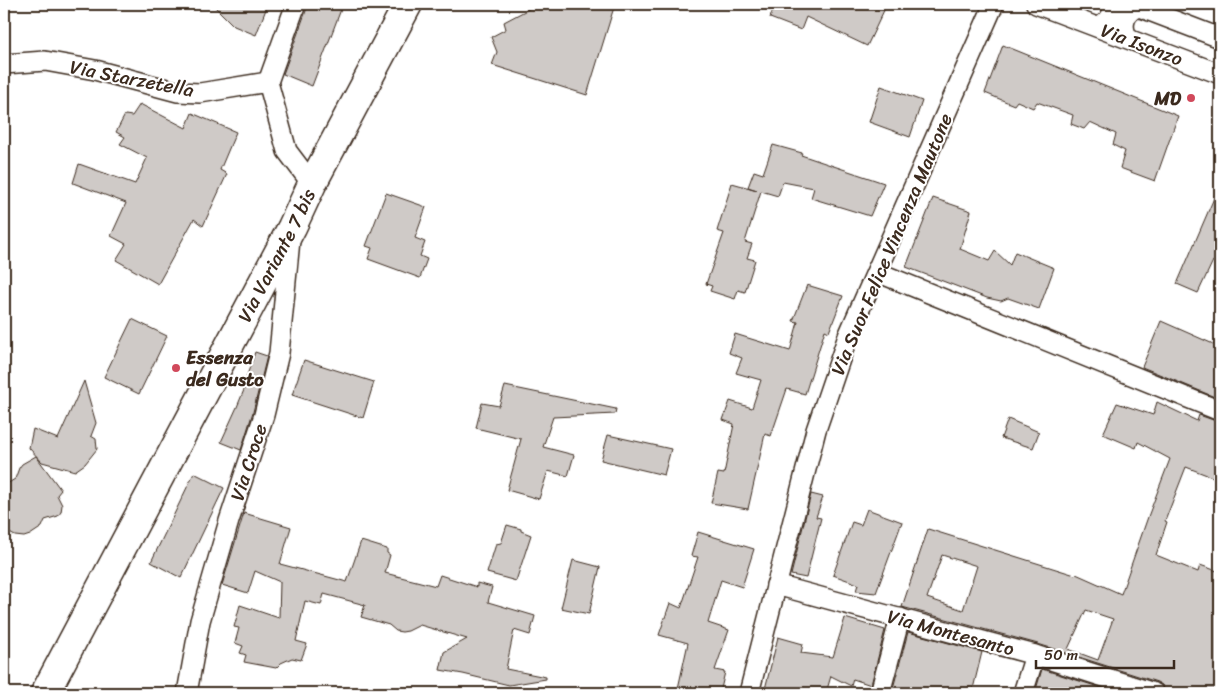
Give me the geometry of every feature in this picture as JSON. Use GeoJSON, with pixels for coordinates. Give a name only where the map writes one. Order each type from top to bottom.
{"type":"FeatureCollection","features":[{"type":"Feature","properties":{"kind":"main road","name":"Via Variante 7 bis"},"geometry":{"type":"LineString","coordinates":[[45,693],[408,4]]}},
{"type":"Feature","properties":{"kind":"street"},"geometry":{"type":"LineString","coordinates":[[296,4],[268,82],[287,151],[312,184]]}},
{"type":"Feature","properties":{"kind":"street","name":"Via Suor Felice Vincenza Mautone"},"geometry":{"type":"LineString","coordinates":[[749,693],[816,430],[848,336],[994,4]]}},
{"type":"Feature","properties":{"kind":"street","name":"Via Isonzo"},"geometry":{"type":"LineString","coordinates":[[1036,4],[1220,74]]}},
{"type":"Feature","properties":{"kind":"street"},"geometry":{"type":"LineString","coordinates":[[1098,27],[1112,16],[1113,4]]}},
{"type":"Feature","properties":{"kind":"street"},"geometry":{"type":"LineString","coordinates":[[1128,38],[1124,29],[1125,18],[1135,6]]}},
{"type":"Feature","properties":{"kind":"street","name":"Via Isonzo"},"geometry":{"type":"LineString","coordinates":[[1135,6],[1220,38]]}},
{"type":"Feature","properties":{"kind":"street","name":"Via Starzetella"},"geometry":{"type":"LineString","coordinates":[[4,64],[45,61],[95,70],[178,92],[200,93],[268,82]]}},
{"type":"Feature","properties":{"kind":"street","name":"Via Croce"},"geometry":{"type":"LineString","coordinates":[[187,693],[200,621],[229,521],[264,415],[279,353],[292,227]]}},
{"type":"Feature","properties":{"kind":"street"},"geometry":{"type":"LineString","coordinates":[[877,272],[1220,411]]}},
{"type":"Feature","properties":{"kind":"street","name":"Via Montesanto"},"geometry":{"type":"LineString","coordinates":[[776,585],[1035,655],[1154,693]]}},
{"type":"Feature","properties":{"kind":"street"},"geometry":{"type":"LineString","coordinates":[[880,693],[900,618]]}},
{"type":"Feature","properties":{"kind":"street"},"geometry":{"type":"LineString","coordinates":[[1023,693],[1035,655]]}},
{"type":"Feature","properties":{"kind":"building"},"geometry":{"type":"Polygon","coordinates":[[[212,4],[268,4],[256,35],[234,26],[212,4]]]}},
{"type":"Feature","properties":{"kind":"building"},"geometry":{"type":"Polygon","coordinates":[[[307,4],[343,4],[312,86],[283,74],[307,4]]]}},
{"type":"Feature","properties":{"kind":"building"},"geometry":{"type":"Polygon","coordinates":[[[538,4],[615,4],[587,95],[492,65],[497,52],[491,37],[506,29],[504,22],[538,4]]]}},
{"type":"Feature","properties":{"kind":"building"},"geometry":{"type":"Polygon","coordinates":[[[775,4],[887,4],[867,46],[806,17],[801,30],[770,18],[775,4]]]}},
{"type":"Feature","properties":{"kind":"building"},"geometry":{"type":"Polygon","coordinates":[[[1003,45],[1178,116],[1155,181],[1120,168],[1125,151],[1113,145],[1116,134],[1090,122],[1084,129],[1071,124],[1073,115],[1037,102],[1033,108],[1017,101],[1014,105],[985,93],[1003,45]]]}},
{"type":"Feature","properties":{"kind":"building"},"geometry":{"type":"Polygon","coordinates":[[[881,86],[922,101],[910,137],[869,122],[881,86]]]}},
{"type":"Feature","properties":{"kind":"building"},"geometry":{"type":"Polygon","coordinates":[[[140,104],[186,128],[192,113],[236,132],[220,170],[227,174],[203,226],[194,219],[158,284],[116,260],[126,244],[111,236],[126,203],[73,183],[79,164],[135,184],[147,158],[120,144],[125,137],[116,132],[125,115],[132,116],[140,104]]]}},
{"type":"Feature","properties":{"kind":"building"},"geometry":{"type":"Polygon","coordinates":[[[773,145],[802,153],[801,155],[884,183],[870,216],[811,198],[814,188],[783,182],[778,196],[761,191],[745,242],[752,244],[747,258],[755,260],[745,292],[738,290],[735,299],[710,291],[712,286],[706,284],[724,233],[717,231],[732,183],[757,190],[748,187],[754,171],[763,174],[773,145]]]}},
{"type":"Feature","properties":{"kind":"building"},"geometry":{"type":"Polygon","coordinates":[[[1220,184],[1220,263],[1213,261],[1198,293],[1177,284],[1220,184]]]}},
{"type":"Feature","properties":{"kind":"building"},"geometry":{"type":"Polygon","coordinates":[[[386,193],[426,207],[415,238],[425,242],[420,256],[427,259],[420,278],[368,259],[372,248],[366,246],[386,193]]]}},
{"type":"Feature","properties":{"kind":"building"},"geometry":{"type":"Polygon","coordinates":[[[933,198],[971,211],[960,249],[989,261],[995,251],[1010,265],[1015,252],[1054,268],[1039,309],[1008,298],[1001,301],[987,298],[906,267],[933,198]]]}},
{"type":"Feature","properties":{"kind":"building"},"geometry":{"type":"Polygon","coordinates":[[[807,285],[843,296],[829,332],[825,330],[805,394],[787,389],[771,436],[765,434],[748,509],[711,503],[718,473],[724,474],[734,424],[723,420],[730,401],[752,408],[761,380],[736,373],[742,358],[729,353],[735,334],[790,351],[798,322],[793,321],[807,285]]]}},
{"type":"Feature","properties":{"kind":"building"},"geometry":{"type":"Polygon","coordinates":[[[132,319],[167,336],[139,394],[104,377],[132,319]]]}},
{"type":"Feature","properties":{"kind":"building"},"geometry":{"type":"Polygon","coordinates":[[[1161,321],[1220,347],[1220,390],[1217,398],[1142,367],[1161,321]]]}},
{"type":"Feature","properties":{"kind":"building"},"geometry":{"type":"Polygon","coordinates":[[[255,352],[267,356],[241,450],[221,442],[246,385],[244,384],[255,352]]]}},
{"type":"Feature","properties":{"kind":"building"},"geometry":{"type":"Polygon","coordinates":[[[304,360],[374,382],[363,418],[292,395],[304,360]]]}},
{"type":"Feature","properties":{"kind":"building"},"geometry":{"type":"Polygon","coordinates":[[[84,381],[96,423],[91,436],[96,439],[97,449],[85,464],[75,471],[42,462],[29,448],[33,429],[58,439],[84,381]]]}},
{"type":"Feature","properties":{"kind":"building"},"geometry":{"type":"Polygon","coordinates":[[[505,386],[616,409],[615,414],[553,417],[543,447],[574,455],[568,476],[548,471],[539,499],[507,490],[521,439],[476,428],[482,403],[499,406],[505,386]]]}},
{"type":"Feature","properties":{"kind":"building"},"geometry":{"type":"Polygon","coordinates":[[[1157,402],[1197,421],[1199,415],[1220,422],[1220,480],[1186,467],[1165,521],[1167,522],[1156,555],[1198,572],[1200,565],[1220,572],[1220,693],[1178,693],[1164,689],[1157,682],[1038,644],[902,607],[928,529],[1076,574],[1121,594],[1170,459],[1138,442],[1136,448],[1103,434],[1117,403],[1153,415],[1157,402]],[[942,555],[927,598],[963,610],[977,566],[942,555]],[[1086,610],[1068,649],[1098,660],[1113,619],[1086,610]]]}},
{"type":"Feature","properties":{"kind":"building"},"geometry":{"type":"Polygon","coordinates":[[[1008,419],[1039,432],[1033,448],[1001,438],[1008,419]]]}},
{"type":"Feature","properties":{"kind":"building"},"geometry":{"type":"Polygon","coordinates":[[[608,435],[671,449],[664,475],[601,460],[608,435]]]}},
{"type":"Feature","properties":{"kind":"building"},"geometry":{"type":"Polygon","coordinates":[[[36,456],[61,490],[57,495],[62,505],[61,512],[58,516],[45,520],[42,527],[30,535],[24,537],[15,536],[4,530],[4,488],[5,485],[15,479],[22,464],[36,456]]]}},
{"type":"Feature","properties":{"kind":"building"},"geometry":{"type":"Polygon","coordinates":[[[194,473],[224,488],[181,578],[151,562],[194,473]]]}},
{"type":"Feature","properties":{"kind":"building"},"geometry":{"type":"Polygon","coordinates":[[[811,494],[823,497],[816,517],[821,518],[806,578],[791,575],[811,494]]]}},
{"type":"Feature","properties":{"kind":"building"},"geometry":{"type":"Polygon","coordinates":[[[867,509],[902,522],[876,593],[856,591],[858,584],[833,575],[852,522],[861,525],[867,509]]]}},
{"type":"Feature","properties":{"kind":"building"},"geometry":{"type":"Polygon","coordinates":[[[244,513],[291,527],[280,564],[347,582],[361,541],[387,549],[387,553],[390,555],[385,573],[436,586],[440,575],[477,587],[477,583],[492,587],[488,602],[535,616],[530,635],[514,630],[506,669],[546,677],[546,679],[509,685],[440,670],[444,652],[467,639],[420,625],[408,631],[396,631],[389,625],[361,617],[365,605],[324,594],[321,605],[305,601],[296,641],[307,644],[301,660],[292,658],[281,663],[276,668],[244,662],[246,655],[240,653],[243,646],[235,643],[239,628],[234,627],[240,605],[279,618],[280,582],[255,571],[248,593],[222,585],[244,513]]]}},
{"type":"Feature","properties":{"kind":"building"},"geometry":{"type":"Polygon","coordinates":[[[507,525],[521,529],[521,531],[531,535],[516,581],[487,573],[496,544],[501,543],[507,525]]]}},
{"type":"Feature","properties":{"kind":"building"},"geometry":{"type":"Polygon","coordinates":[[[698,532],[754,549],[742,587],[721,580],[708,623],[729,630],[715,670],[725,672],[720,693],[677,693],[688,643],[659,635],[670,603],[681,608],[698,557],[691,556],[698,532]]]}},
{"type":"Feature","properties":{"kind":"building"},"geometry":{"type":"Polygon","coordinates":[[[573,560],[600,567],[589,614],[561,608],[573,560]]]}},
{"type":"Feature","properties":{"kind":"building"},"geometry":{"type":"Polygon","coordinates":[[[845,618],[885,630],[871,685],[853,679],[851,686],[831,676],[826,693],[812,693],[798,689],[797,693],[764,693],[778,637],[803,644],[801,653],[833,657],[845,618]]]}},
{"type":"Feature","properties":{"kind":"building"},"geometry":{"type":"Polygon","coordinates":[[[908,632],[982,652],[972,693],[892,692],[908,632]]]}},
{"type":"Feature","properties":{"kind":"building"},"geometry":{"type":"Polygon","coordinates":[[[1042,669],[1114,692],[1114,693],[1035,693],[1042,669]]]}},
{"type":"Feature","properties":{"kind":"place","name":"MD"},"geometry":{"type":"Point","coordinates":[1191,98]}},
{"type":"Feature","properties":{"kind":"place","name":"Essenza del Gusto"},"geometry":{"type":"Point","coordinates":[176,368]}}]}
